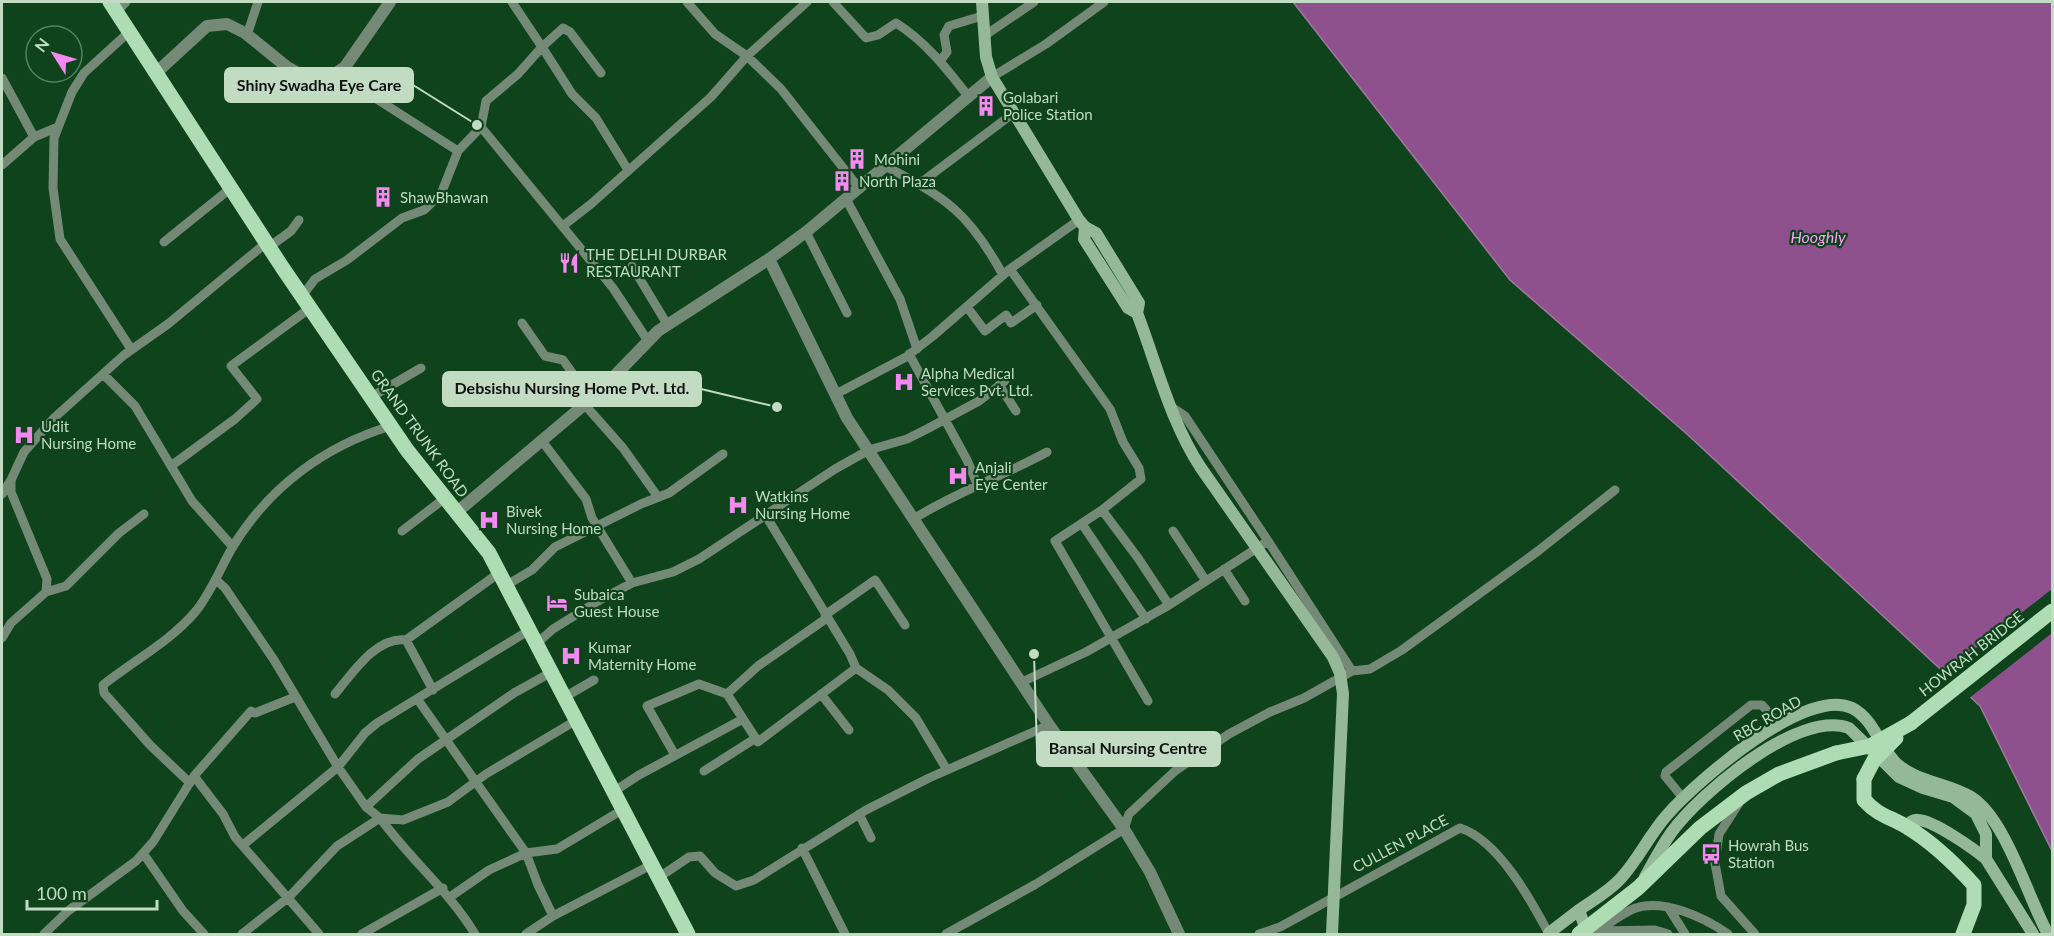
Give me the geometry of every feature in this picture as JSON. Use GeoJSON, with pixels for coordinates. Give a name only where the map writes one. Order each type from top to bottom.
{"type":"FeatureCollection","features":[{"type":"Feature","properties":{"kind":"main road"},"geometry":{"type":"LineString","coordinates":[[982,2],[984,36],[992,77],[1082,224],[1084,239],[1128,308],[1137,313],[1181,433],[1201,468],[1333,657],[1340,673],[1343,694],[1332,934]]}},
{"type":"Feature","properties":{"kind":"main road","name":"GRAND TRUNK ROAD"},"geometry":{"type":"LineString","coordinates":[[117,5],[130,31],[267,245],[391,426],[489,553],[688,934]]}},
{"type":"Feature","properties":{"kind":"main road","name":"HOWRAH BRIDGE"},"geometry":{"type":"LineString","coordinates":[[1911,723],[2052,611]]}},
{"type":"Feature","properties":{"kind":"main road","name":"RBC ROAD"},"geometry":{"type":"LineString","coordinates":[[1549,934],[1623,876],[1655,828],[1683,798],[1730,757],[1779,725],[1818,706],[1837,704],[1852,709],[1864,718],[1885,752],[1898,765],[1927,780],[1962,792],[1978,802],[2000,832],[2048,934]]}},
{"type":"Feature","properties":{"kind":"main road"},"geometry":{"type":"LineString","coordinates":[[1579,910],[1587,932],[1638,888],[1700,828],[1746,793],[1779,774],[1836,753],[1870,746],[1911,723]]}},
{"type":"Feature","properties":{"kind":"main road"},"geometry":{"type":"LineString","coordinates":[[1911,723],[1874,760],[1864,779],[1864,800],[1878,814],[1906,826],[1954,863],[1974,885],[1974,905],[1963,934]]}},
{"type":"Feature","properties":{"kind":"main road","name":"RBC ROAD"},"geometry":{"type":"LineString","coordinates":[[1638,888],[1671,833],[1703,797],[1747,761],[1777,742],[1833,724],[1849,728],[1899,777],[1923,788],[1953,797],[1976,814],[1986,834],[1986,859],[2033,934]]}},
{"type":"Feature","properties":{"kind":"main road"},"geometry":{"type":"LineString","coordinates":[[1906,826],[1911,821],[1922,820],[1971,847],[1986,859]]}},
{"type":"Feature","properties":{"kind":"street"},"geometry":{"type":"LineString","coordinates":[[247,35],[258,2]]}},
{"type":"Feature","properties":{"kind":"street"},"geometry":{"type":"LineString","coordinates":[[157,72],[207,26],[227,24],[247,35],[287,68],[312,81],[336,73],[345,67],[390,2]]}},
{"type":"Feature","properties":{"kind":"street"},"geometry":{"type":"LineString","coordinates":[[512,2],[572,94],[596,118],[628,170]]}},
{"type":"Feature","properties":{"kind":"street"},"geometry":{"type":"LineString","coordinates":[[687,2],[715,34],[747,56],[781,89],[859,188]]}},
{"type":"Feature","properties":{"kind":"street"},"geometry":{"type":"LineString","coordinates":[[564,225],[711,97],[747,56],[807,2]]}},
{"type":"Feature","properties":{"kind":"street"},"geometry":{"type":"LineString","coordinates":[[833,2],[866,38],[878,35],[896,23],[940,61],[968,96]]}},
{"type":"Feature","properties":{"kind":"street"},"geometry":{"type":"LineString","coordinates":[[457,512],[588,402],[668,324],[769,259],[846,199],[992,77],[1046,44],[1104,2]]}},
{"type":"Feature","properties":{"kind":"street"},"geometry":{"type":"LineString","coordinates":[[984,36],[1029,3]]}},
{"type":"Feature","properties":{"kind":"street"},"geometry":{"type":"LineString","coordinates":[[940,61],[947,52],[944,35],[949,26],[982,16]]}},
{"type":"Feature","properties":{"kind":"street"},"geometry":{"type":"LineString","coordinates":[[171,466],[236,419],[257,399],[231,366],[306,302],[315,279],[347,260],[402,218],[424,210],[441,194],[458,151],[481,127],[486,101],[518,74],[542,47],[563,28],[570,32],[601,73]]}},
{"type":"Feature","properties":{"kind":"street"},"geometry":{"type":"LineString","coordinates":[[130,31],[84,73],[72,92],[54,138],[53,188],[60,239],[131,349]]}},
{"type":"Feature","properties":{"kind":"street"},"geometry":{"type":"LineString","coordinates":[[336,73],[458,151]]}},
{"type":"Feature","properties":{"kind":"street"},"geometry":{"type":"LineString","coordinates":[[2,78],[34,137]]}},
{"type":"Feature","properties":{"kind":"street"},"geometry":{"type":"LineString","coordinates":[[919,184],[1015,112]]}},
{"type":"Feature","properties":{"kind":"street"},"geometry":{"type":"LineString","coordinates":[[2,165],[34,137],[58,127]]}},
{"type":"Feature","properties":{"kind":"street"},"geometry":{"type":"LineString","coordinates":[[481,127],[564,225],[613,288],[648,341]]}},
{"type":"Feature","properties":{"kind":"street"},"geometry":{"type":"LineString","coordinates":[[885,166],[919,184],[951,206],[975,228],[1006,272],[1037,305],[1110,409],[1123,442],[1139,468],[1141,479],[1102,510],[1055,541],[1148,701]]}},
{"type":"Feature","properties":{"kind":"street"},"geometry":{"type":"LineString","coordinates":[[164,242],[231,188]]}},
{"type":"Feature","properties":{"kind":"street"},"geometry":{"type":"LineString","coordinates":[[846,199],[900,299],[913,351],[944,420],[978,486]]}},
{"type":"Feature","properties":{"kind":"street"},"geometry":{"type":"LineString","coordinates":[[2,494],[24,452],[54,418],[131,349],[168,324],[267,245],[291,231],[299,220]]}},
{"type":"Feature","properties":{"kind":"street"},"geometry":{"type":"LineString","coordinates":[[836,394],[913,351],[968,307],[1006,272],[1082,224]]}},
{"type":"Feature","properties":{"kind":"street"},"geometry":{"type":"LineString","coordinates":[[806,231],[848,313]]}},
{"type":"Feature","properties":{"kind":"street"},"geometry":{"type":"LineString","coordinates":[[769,259],[848,418],[1049,725],[1124,829],[1150,872],[1179,934]]}},
{"type":"Feature","properties":{"kind":"street"},"geometry":{"type":"LineString","coordinates":[[632,266],[668,324]]}},
{"type":"Feature","properties":{"kind":"street"},"geometry":{"type":"LineString","coordinates":[[968,307],[985,331],[1006,315],[1011,323],[1037,305]]}},
{"type":"Feature","properties":{"kind":"street"},"geometry":{"type":"LineString","coordinates":[[522,323],[545,356],[563,360],[588,402],[658,497]]}},
{"type":"Feature","properties":{"kind":"street"},"geometry":{"type":"LineString","coordinates":[[371,398],[421,368]]}},
{"type":"Feature","properties":{"kind":"street"},"geometry":{"type":"LineString","coordinates":[[103,374],[135,406],[192,501],[233,547]]}},
{"type":"Feature","properties":{"kind":"street"},"geometry":{"type":"LineString","coordinates":[[243,845],[338,767],[365,733],[433,690],[632,584],[673,572],[699,559],[835,469],[869,450],[907,439],[944,420],[979,401],[1002,383],[1016,411]]}},
{"type":"Feature","properties":{"kind":"street"},"geometry":{"type":"LineString","coordinates":[[1170,406],[1185,416],[1352,671]]}},
{"type":"Feature","properties":{"kind":"street"},"geometry":{"type":"LineString","coordinates":[[319,934],[243,845],[192,779],[150,745],[102,689],[163,641],[195,612],[216,580],[233,547],[266,502],[305,466],[343,444],[391,426]]}},
{"type":"Feature","properties":{"kind":"street"},"geometry":{"type":"LineString","coordinates":[[542,441],[586,499],[589,511],[632,584]]}},
{"type":"Feature","properties":{"kind":"street"},"geometry":{"type":"LineString","coordinates":[[915,518],[947,498],[1009,472],[1047,452]]}},
{"type":"Feature","properties":{"kind":"street"},"geometry":{"type":"LineString","coordinates":[[335,694],[365,660],[389,641],[406,640],[502,579],[532,570],[555,547],[669,493],[723,454]]}},
{"type":"Feature","properties":{"kind":"street"},"geometry":{"type":"LineString","coordinates":[[10,480],[11,492],[23,525],[47,579],[46,592]]}},
{"type":"Feature","properties":{"kind":"street"},"geometry":{"type":"LineString","coordinates":[[946,934],[1036,884],[1124,829],[1129,814],[1175,771],[1229,734],[1323,688],[1352,671],[1370,669],[1411,644],[1538,551],[1615,490]]}},
{"type":"Feature","properties":{"kind":"street"},"geometry":{"type":"LineString","coordinates":[[402,531],[445,498]]}},
{"type":"Feature","properties":{"kind":"street"},"geometry":{"type":"LineString","coordinates":[[1102,510],[1169,605]]}},
{"type":"Feature","properties":{"kind":"street"},"geometry":{"type":"LineString","coordinates":[[2,638],[11,623],[46,592],[66,586],[119,533],[144,514]]}},
{"type":"Feature","properties":{"kind":"street"},"geometry":{"type":"LineString","coordinates":[[766,516],[856,668],[888,690],[916,718],[947,770]]}},
{"type":"Feature","properties":{"kind":"street"},"geometry":{"type":"LineString","coordinates":[[1082,524],[1146,619]]}},
{"type":"Feature","properties":{"kind":"street"},"geometry":{"type":"LineString","coordinates":[[1173,531],[1206,581]]}},
{"type":"Feature","properties":{"kind":"street"},"geometry":{"type":"LineString","coordinates":[[1022,682],[1146,619],[1268,541]]}},
{"type":"Feature","properties":{"kind":"street"},"geometry":{"type":"LineString","coordinates":[[1224,569],[1245,601]]}},
{"type":"Feature","properties":{"kind":"street"},"geometry":{"type":"LineString","coordinates":[[216,580],[225,588],[274,660],[338,767],[366,807],[380,818],[399,845],[443,888],[475,934]]}},
{"type":"Feature","properties":{"kind":"street"},"geometry":{"type":"LineString","coordinates":[[727,694],[758,666],[875,580],[905,625]]}},
{"type":"Feature","properties":{"kind":"street"},"geometry":{"type":"LineString","coordinates":[[406,640],[433,690]]}},
{"type":"Feature","properties":{"kind":"street"},"geometry":{"type":"LineString","coordinates":[[675,755],[647,706],[699,684],[727,694],[758,742],[856,668]]}},
{"type":"Feature","properties":{"kind":"street"},"geometry":{"type":"LineString","coordinates":[[366,807],[418,759],[550,673]]}},
{"type":"Feature","properties":{"kind":"street"},"geometry":{"type":"LineString","coordinates":[[563,698],[594,680]]}},
{"type":"Feature","properties":{"kind":"street"},"geometry":{"type":"LineString","coordinates":[[821,694],[849,730]]}},
{"type":"Feature","properties":{"kind":"street"},"geometry":{"type":"LineString","coordinates":[[44,934],[68,911],[143,853],[153,842],[192,779],[251,711],[255,713],[295,697]]}},
{"type":"Feature","properties":{"kind":"street"},"geometry":{"type":"LineString","coordinates":[[418,700],[445,740],[477,780],[526,853],[553,916]]}},
{"type":"Feature","properties":{"kind":"street"},"geometry":{"type":"LineString","coordinates":[[1683,798],[1665,776],[1666,772],[1751,705],[1762,705],[1779,725]]}},
{"type":"Feature","properties":{"kind":"street"},"geometry":{"type":"LineString","coordinates":[[613,792],[743,718]]}},
{"type":"Feature","properties":{"kind":"street"},"geometry":{"type":"LineString","coordinates":[[242,934],[289,897],[337,846],[380,818],[403,820],[448,802],[477,780],[575,721]]}},
{"type":"Feature","properties":{"kind":"street"},"geometry":{"type":"LineString","coordinates":[[526,934],[553,916],[689,857],[700,856],[715,873],[736,886],[754,880],[859,814],[947,770],[1049,725]]}},
{"type":"Feature","properties":{"kind":"street"},"geometry":{"type":"LineString","coordinates":[[704,771],[756,738]]}},
{"type":"Feature","properties":{"kind":"street"},"geometry":{"type":"LineString","coordinates":[[1746,793],[1719,834],[1715,863],[1721,896],[1755,934]]}},
{"type":"Feature","properties":{"kind":"street"},"geometry":{"type":"LineString","coordinates":[[450,897],[489,870],[526,853],[557,849],[622,810]]}},
{"type":"Feature","properties":{"kind":"street"},"geometry":{"type":"LineString","coordinates":[[859,814],[872,838]]}},
{"type":"Feature","properties":{"kind":"street","name":"CULLEN PLACE"},"geometry":{"type":"LineString","coordinates":[[1260,934],[1280,927],[1460,828],[1474,832],[1508,868],[1549,934]]}},
{"type":"Feature","properties":{"kind":"street"},"geometry":{"type":"LineString","coordinates":[[802,848],[844,934]]}},
{"type":"Feature","properties":{"kind":"street"},"geometry":{"type":"LineString","coordinates":[[143,853],[183,911],[204,934]]}},
{"type":"Feature","properties":{"kind":"street"},"geometry":{"type":"LineString","coordinates":[[362,934],[443,888]]}},
{"type":"Feature","properties":{"kind":"street"},"geometry":{"type":"LineString","coordinates":[[1668,906],[1685,934]]}},
{"type":"Feature","properties":{"kind":"street"},"geometry":{"type":"LineString","coordinates":[[1587,932],[1634,908],[1668,906],[1709,921],[1728,934]]}},
{"type":"Feature","properties":{"kind":"street"},"geometry":{"type":"LineString","coordinates":[[1587,932],[1655,930],[1668,934]]}},
{"type":"Feature","properties":{"kind":"water","name":"Hooghly"},"geometry":{"type":"Polygon","coordinates":[[[1293,2],[2052,2],[2052,851],[1980,706],[1688,435],[1510,280],[1293,2]]]}},
{"type":"Feature","properties":{"kind":"pier"},"geometry":{"type":"Polygon","coordinates":[[[2052,589],[2052,633],[1968,699],[1942,675],[2052,589]]]}},
{"type":"Feature","properties":{"kind":"place","name":"Golabari Police Station"},"geometry":{"type":"Point","coordinates":[986,106]}},
{"type":"Feature","properties":{"kind":"place","name":"Shiny Swadha Eye Care"},"geometry":{"type":"Point","coordinates":[477,125]}},
{"type":"Feature","properties":{"kind":"place","name":"Mohini"},"geometry":{"type":"Point","coordinates":[857,159]}},
{"type":"Feature","properties":{"kind":"place","name":"North Plaza"},"geometry":{"type":"Point","coordinates":[842,181]}},
{"type":"Feature","properties":{"kind":"place","name":"ShawBhawan"},"geometry":{"type":"Point","coordinates":[383,197]}},
{"type":"Feature","properties":{"kind":"place","name":"THE DELHI DURBAR RESTAURANT"},"geometry":{"type":"Point","coordinates":[569,263]}},
{"type":"Feature","properties":{"kind":"place","name":"Alpha Medical Services Pvt. Ltd."},"geometry":{"type":"Point","coordinates":[904,382]}},
{"type":"Feature","properties":{"kind":"place","name":"Debsishu Nursing Home Pvt. Ltd."},"geometry":{"type":"Point","coordinates":[777,407]}},
{"type":"Feature","properties":{"kind":"place","name":"Udit Nursing Home"},"geometry":{"type":"Point","coordinates":[24,435]}},
{"type":"Feature","properties":{"kind":"place","name":"Anjali Eye Center"},"geometry":{"type":"Point","coordinates":[958,476]}},
{"type":"Feature","properties":{"kind":"place","name":"Watkins Nursing Home"},"geometry":{"type":"Point","coordinates":[738,505]}},
{"type":"Feature","properties":{"kind":"place","name":"Bivek Nursing Home"},"geometry":{"type":"Point","coordinates":[489,520]}},
{"type":"Feature","properties":{"kind":"place","name":"Subaica Guest House"},"geometry":{"type":"Point","coordinates":[557,603]}},
{"type":"Feature","properties":{"kind":"place","name":"Bansal Nursing Centre"},"geometry":{"type":"Point","coordinates":[1034,654]}},
{"type":"Feature","properties":{"kind":"place","name":"Kumar Maternity Home"},"geometry":{"type":"Point","coordinates":[571,656]}},
{"type":"Feature","properties":{"kind":"place","name":"Howrah Bus Station"},"geometry":{"type":"Point","coordinates":[1711,854]}}]}
